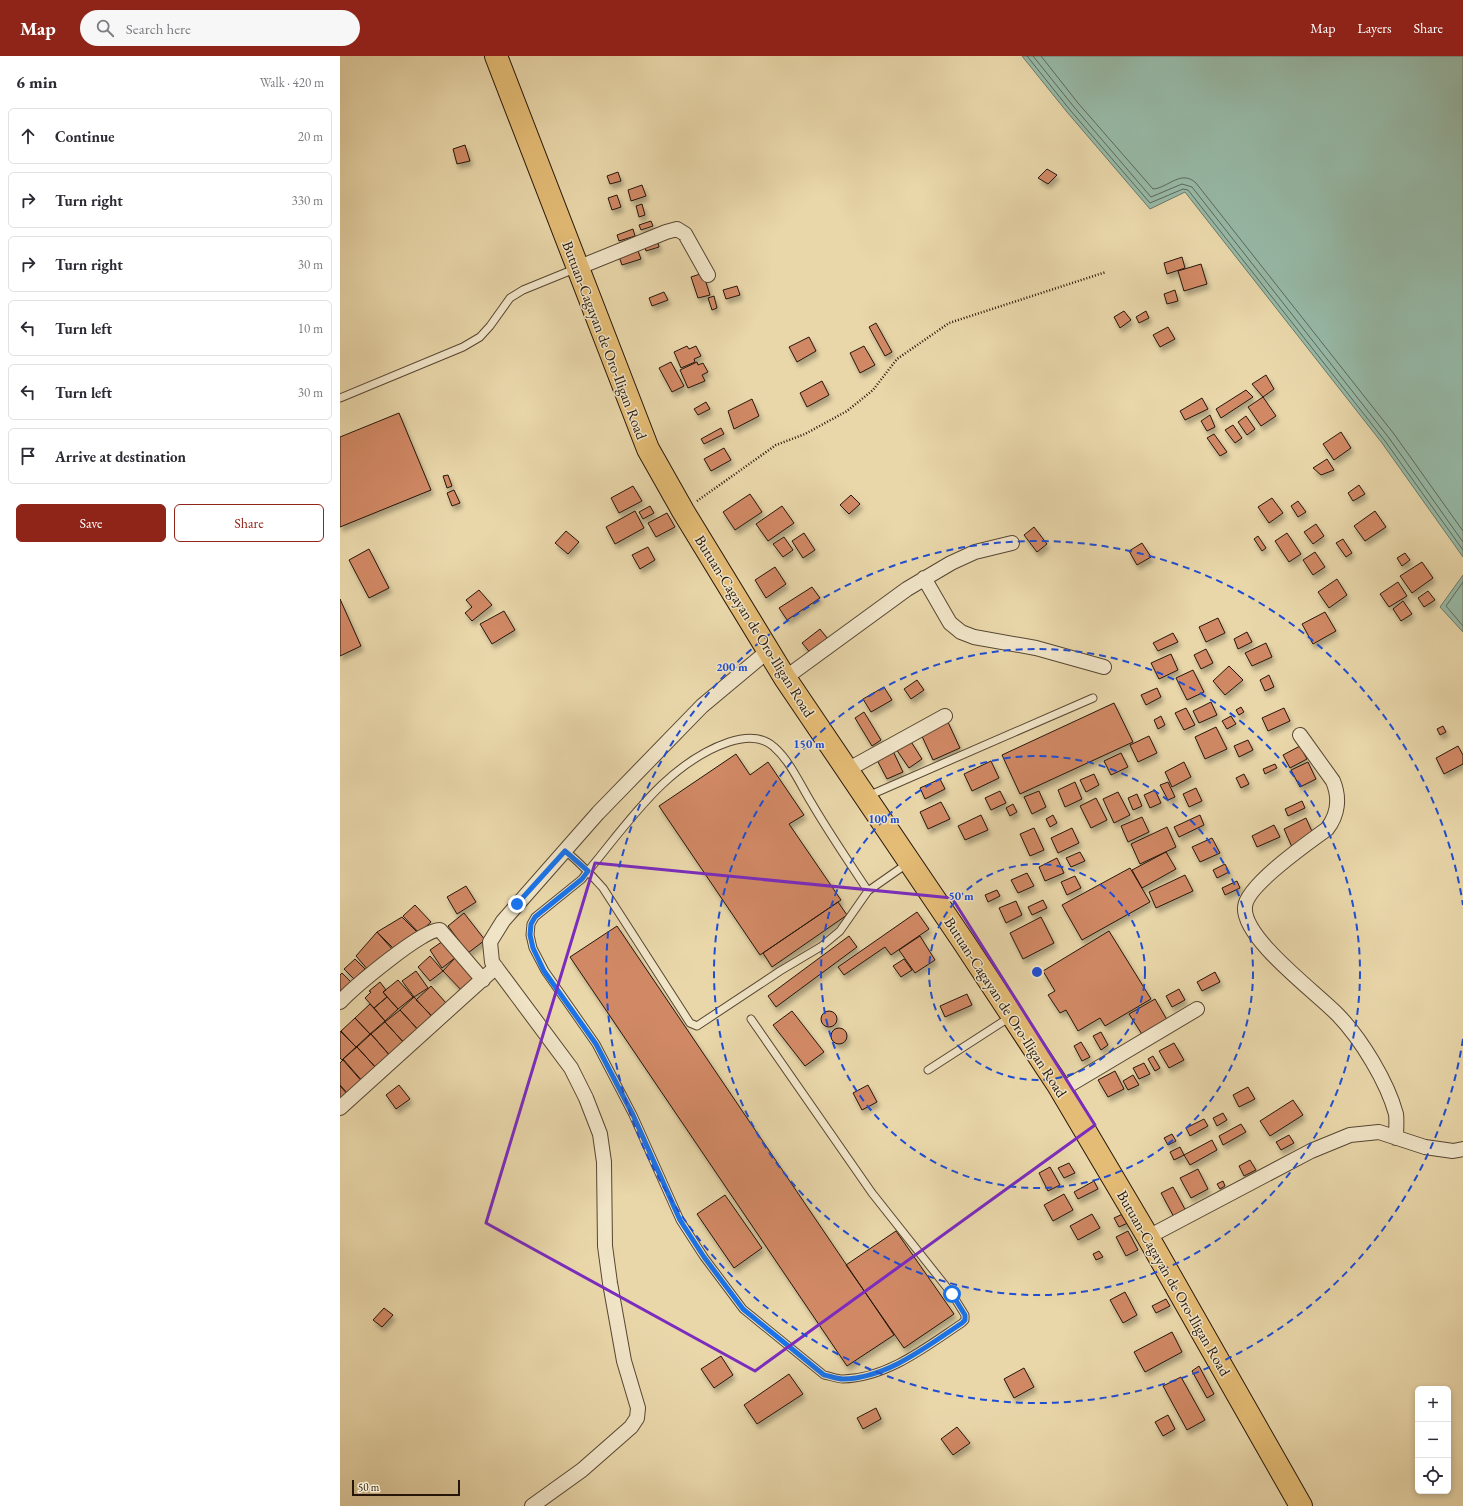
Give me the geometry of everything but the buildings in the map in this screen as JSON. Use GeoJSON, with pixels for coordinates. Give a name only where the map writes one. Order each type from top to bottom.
{"type":"FeatureCollection","features":[{"type":"Feature","properties":{"kind":"highway","name":"Butuan-Cagayan de Oro-Iligan Road"},"geometry":{"type":"LineString","coordinates":[[499,57],[577,268],[648,448],[683,511],[785,678],[910,862],[1061,1090],[1148,1237],[1302,1506]]}},
{"type":"Feature","properties":{"kind":"street"},"geometry":{"type":"LineString","coordinates":[[577,268],[666,232],[677,230],[685,234],[708,275]]}},
{"type":"Feature","properties":{"kind":"street"},"geometry":{"type":"LineString","coordinates":[[785,678],[924,578],[975,552],[1012,543]]}},
{"type":"Feature","properties":{"kind":"street"},"geometry":{"type":"LineString","coordinates":[[924,578],[950,623],[961,632],[974,637],[1036,648],[1104,667]]}},
{"type":"Feature","properties":{"kind":"street"},"geometry":{"type":"LineString","coordinates":[[532,1506],[582,1470],[631,1427],[637,1418],[638,1408],[624,1360],[610,1283],[606,1246],[604,1162],[600,1134],[586,1098],[571,1068],[496,967],[490,954],[490,942],[517,904],[598,814],[702,706],[768,651]]}},
{"type":"Feature","properties":{"kind":"street"},"geometry":{"type":"LineString","coordinates":[[847,770],[945,716]]}},
{"type":"Feature","properties":{"kind":"street"},"geometry":{"type":"LineString","coordinates":[[1300,735],[1333,781],[1336,788],[1337,808],[1333,820],[1327,829],[1271,872],[1250,895],[1245,907],[1246,914],[1249,925],[1280,962],[1321,998],[1355,1034],[1391,1097],[1396,1116],[1396,1138]]}},
{"type":"Feature","properties":{"kind":"street"},"geometry":{"type":"LineString","coordinates":[[340,1002],[351,990],[382,966],[423,935],[433,930],[440,930],[483,980]]}},
{"type":"Feature","properties":{"kind":"street"},"geometry":{"type":"LineString","coordinates":[[340,1108],[496,967]]}},
{"type":"Feature","properties":{"kind":"street"},"geometry":{"type":"LineString","coordinates":[[1061,1090],[1196,1009]]}},
{"type":"Feature","properties":{"kind":"street"},"geometry":{"type":"LineString","coordinates":[[1148,1237],[1311,1150],[1350,1135],[1379,1132],[1425,1147],[1453,1150],[1463,1149]]}},
{"type":"Feature","properties":{"kind":"lane"},"geometry":{"type":"LineString","coordinates":[[340,398],[463,347],[485,332],[510,298],[523,290],[577,268]]}},
{"type":"Feature","properties":{"kind":"lane"},"geometry":{"type":"LineString","coordinates":[[865,797],[1093,698]]}},
{"type":"Feature","properties":{"kind":"lane"},"geometry":{"type":"LineString","coordinates":[[751,1019],[872,1193],[952,1294],[965,1315],[965,1320],[962,1323],[919,1352],[872,1375],[841,1379],[824,1375],[743,1309],[704,1257],[680,1220],[633,1115],[596,1044],[544,971],[533,948],[530,935],[531,924],[535,917],[582,879],[653,792],[697,755],[744,737],[767,742],[775,747],[785,760],[830,834],[868,891]]}},
{"type":"Feature","properties":{"kind":"lane"},"geometry":{"type":"LineString","coordinates":[[565,851],[588,871],[603,888],[690,1023],[697,1026],[822,946],[840,931],[868,891],[910,862]]}},
{"type":"Feature","properties":{"kind":"lane"},"geometry":{"type":"LineString","coordinates":[[928,1070],[1012,1015]]}},
{"type":"Feature","properties":{"kind":"path"},"geometry":{"type":"LineString","coordinates":[[683,511],[776,445],[805,434],[847,411],[873,390],[897,359],[949,323],[1106,272]]}},
{"type":"Feature","properties":{"kind":"highlighted area"},"geometry":{"type":"Polygon","coordinates":[[[595,863],[952,898],[1095,1125],[755,1371],[486,1223],[595,863]]]}},
{"type":"Feature","properties":{"kind":"water"},"geometry":{"type":"Polygon","coordinates":[[[1022,56],[1463,56],[1463,557],[1382,443],[1185,192],[1150,209],[1067,112],[1022,56]]]}},
{"type":"Feature","properties":{"kind":"water"},"geometry":{"type":"Polygon","coordinates":[[[1463,575],[1463,632],[1440,607],[1463,575]]]}},
{"type":"Feature","properties":{"kind":"route"},"geometry":{"type":"LineString","coordinates":[[517,904],[565,851],[588,871],[582,879],[546,906],[535,917],[531,924],[530,935],[533,948],[544,971],[596,1044],[633,1115],[680,1220],[704,1257],[743,1309],[824,1375],[841,1379],[872,1375],[919,1352],[962,1323],[965,1320],[965,1315],[952,1294]]}}]}
